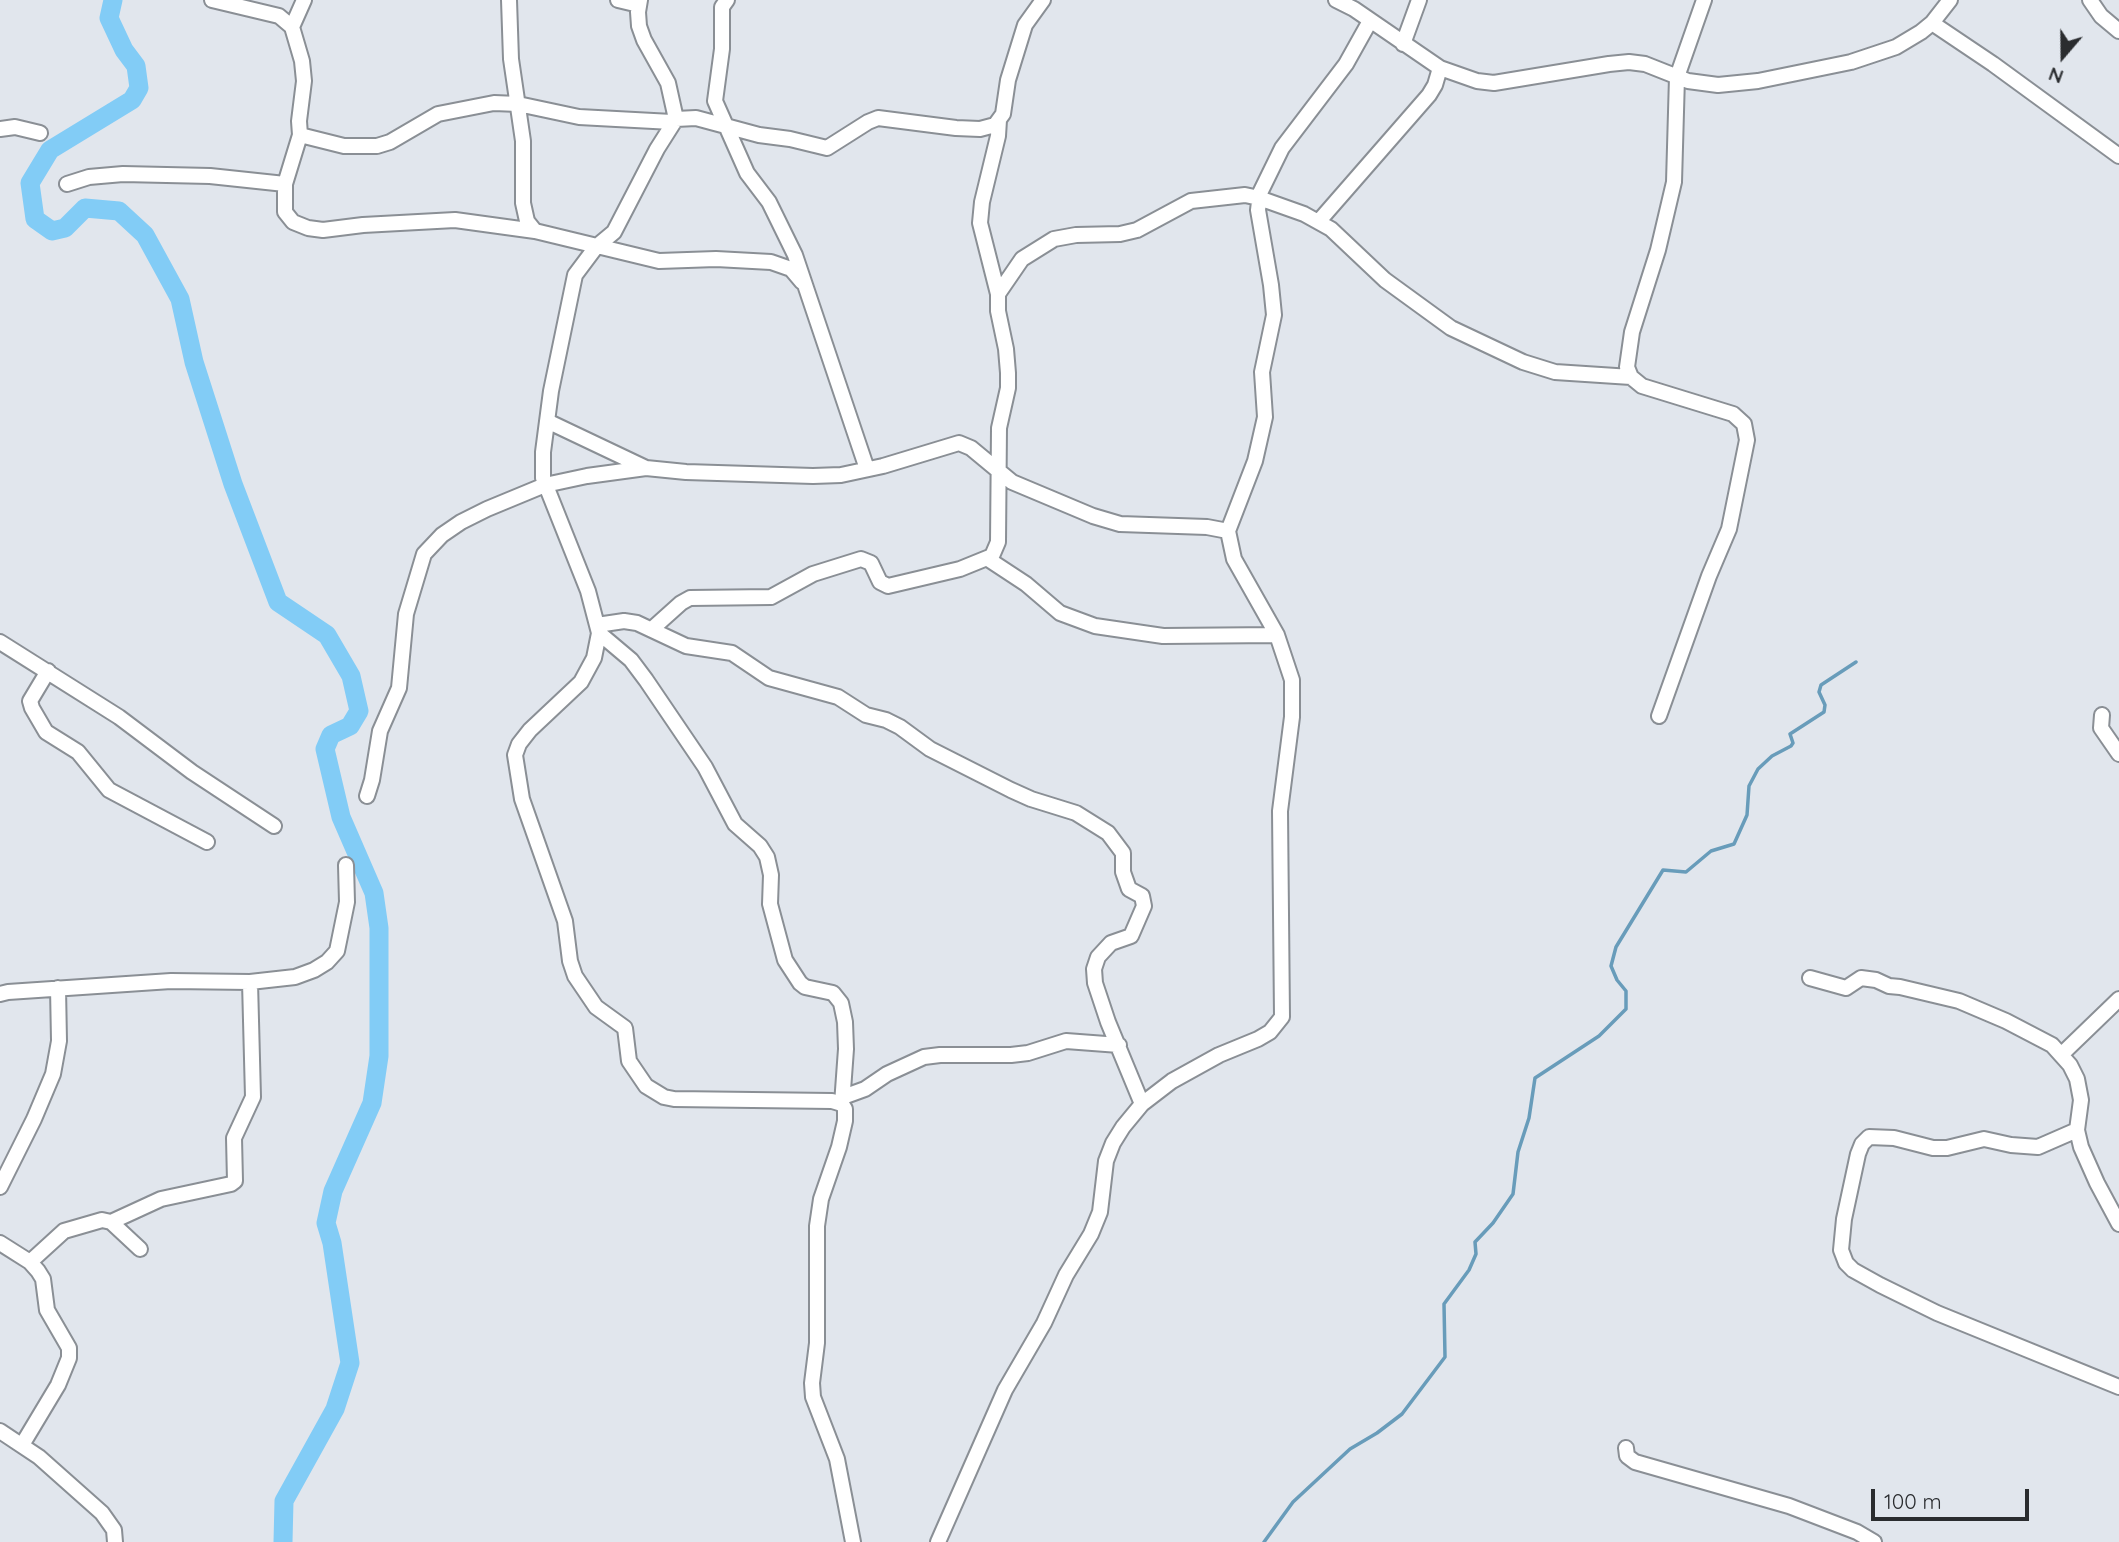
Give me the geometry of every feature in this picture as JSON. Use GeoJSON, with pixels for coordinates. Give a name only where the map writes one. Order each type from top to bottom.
{"type":"FeatureCollection","features":[{"type":"Feature","properties":{"kind":"street"},"geometry":{"type":"LineString","coordinates":[[212,0],[279,16],[292,27],[303,69],[300,135],[285,184],[284,201],[288,218],[307,228],[338,229],[455,220],[535,231],[659,261],[716,259],[771,262],[791,269],[802,282]]}},
{"type":"Feature","properties":{"kind":"street"},"geometry":{"type":"LineString","coordinates":[[292,27],[304,0]]}},
{"type":"Feature","properties":{"kind":"street"},"geometry":{"type":"LineString","coordinates":[[509,0],[511,59],[523,141],[523,203],[527,220],[535,231]]}},
{"type":"Feature","properties":{"kind":"street"},"geometry":{"type":"LineString","coordinates":[[618,0],[640,2],[639,26],[668,83],[674,120],[614,232],[596,247],[575,275],[553,375],[542,470],[545,485],[588,591],[598,629],[594,658],[589,670],[567,696],[530,730],[519,744],[515,755],[527,814],[565,921],[570,961],[575,976],[596,1007],[625,1028],[629,1061],[646,1086],[664,1097],[690,1100],[842,1101],[887,1074],[924,1057],[1011,1055],[1028,1053],[1066,1041],[1119,1045]]}},
{"type":"Feature","properties":{"kind":"street"},"geometry":{"type":"LineString","coordinates":[[727,0],[723,7],[722,49],[715,101],[747,173],[778,218],[795,255],[867,469]]}},
{"type":"Feature","properties":{"kind":"street"},"geometry":{"type":"LineString","coordinates":[[300,135],[344,146],[377,146],[390,142],[438,114],[478,104],[518,104],[579,117],[674,120],[696,118],[760,135],[827,148],[878,118],[980,129],[995,125],[1003,114],[1008,80],[1025,25],[1042,0]]}},
{"type":"Feature","properties":{"kind":"street"},"geometry":{"type":"LineString","coordinates":[[1336,0],[1440,68],[1477,81],[1494,83],[1629,62],[1645,64],[1677,77],[1702,83],[1735,84],[1851,62],[1902,43],[1932,23],[1950,0]]}},
{"type":"Feature","properties":{"kind":"street"},"geometry":{"type":"LineString","coordinates":[[1403,44],[1419,0]]}},
{"type":"Feature","properties":{"kind":"street"},"geometry":{"type":"LineString","coordinates":[[1659,716],[1709,576],[1729,529],[1746,440],[1744,424],[1733,414],[1642,386],[1631,377],[1627,367],[1632,332],[1658,250],[1674,182],[1677,77],[1704,0]]}},
{"type":"Feature","properties":{"kind":"street"},"geometry":{"type":"LineString","coordinates":[[2090,0],[2101,16],[2119,31]]}},
{"type":"Feature","properties":{"kind":"street"},"geometry":{"type":"LineString","coordinates":[[938,1542],[1006,1390],[1044,1322],[1066,1275],[1091,1234],[1100,1212],[1104,1173],[1113,1143],[1142,1104],[1172,1081],[1201,1064],[1270,1032],[1282,1017],[1278,855],[1280,811],[1293,701],[1292,681],[1277,635],[1234,559],[1228,530],[1255,461],[1265,417],[1261,383],[1274,315],[1259,221],[1259,198],[1282,148],[1346,64],[1370,21]]}},
{"type":"Feature","properties":{"kind":"street"},"geometry":{"type":"LineString","coordinates":[[1932,23],[2119,156]]}},
{"type":"Feature","properties":{"kind":"street"},"geometry":{"type":"LineString","coordinates":[[1319,221],[1429,95],[1440,68]]}},
{"type":"Feature","properties":{"kind":"street"},"geometry":{"type":"LineString","coordinates":[[652,629],[690,598],[771,597],[813,574],[861,559],[871,563],[880,582],[888,586],[960,569],[989,559],[996,552],[1000,474],[999,428],[1009,373],[998,311],[998,294],[980,223],[999,120]]}},
{"type":"Feature","properties":{"kind":"street"},"geometry":{"type":"LineString","coordinates":[[0,129],[15,127],[40,133]]}},
{"type":"Feature","properties":{"kind":"street"},"geometry":{"type":"LineString","coordinates":[[67,184],[89,177],[122,174],[211,176],[285,184]]}},
{"type":"Feature","properties":{"kind":"street"},"geometry":{"type":"LineString","coordinates":[[998,294],[1022,259],[1054,239],[1076,235],[1120,234],[1137,230],[1191,201],[1224,196],[1259,198],[1319,221],[1347,241],[1385,280],[1451,328],[1523,362],[1555,372],[1631,377]]}},
{"type":"Feature","properties":{"kind":"street"},"geometry":{"type":"LineString","coordinates":[[547,421],[646,468]]}},
{"type":"Feature","properties":{"kind":"street"},"geometry":{"type":"LineString","coordinates":[[367,796],[380,731],[399,688],[406,614],[424,554],[442,535],[461,522],[545,485],[646,468],[686,472],[841,475],[960,443],[971,448],[1012,482],[1093,516],[1120,524],[1228,530]]}},
{"type":"Feature","properties":{"kind":"street"},"geometry":{"type":"LineString","coordinates":[[989,559],[1026,584],[1060,613],[1095,626],[1163,636],[1277,635]]}},
{"type":"Feature","properties":{"kind":"street"},"geometry":{"type":"LineString","coordinates":[[598,629],[624,621],[652,629],[686,646],[732,653],[779,682],[838,697],[866,715],[900,727],[930,749],[1011,790],[1076,813],[1108,832],[1123,853],[1123,873],[1129,889],[1143,897],[1144,906],[1131,936],[1111,943],[1103,950],[1094,969],[1098,994],[1142,1104]]}},
{"type":"Feature","properties":{"kind":"street"},"geometry":{"type":"LineString","coordinates":[[598,629],[631,660],[646,680],[705,767],[735,824],[760,846],[767,857],[771,875],[770,904],[785,960],[805,987],[833,993],[841,1003],[846,1049],[842,1101],[846,1114],[839,1147],[821,1199],[817,1226],[817,1343],[812,1383],[813,1397],[837,1459],[853,1542]]}},
{"type":"Feature","properties":{"kind":"street"},"geometry":{"type":"LineString","coordinates":[[0,642],[119,717],[192,772],[274,826]]}},
{"type":"Feature","properties":{"kind":"street"},"geometry":{"type":"LineString","coordinates":[[48,671],[30,701],[46,732],[78,752],[109,790],[207,842]]}},
{"type":"Feature","properties":{"kind":"street"},"geometry":{"type":"LineString","coordinates":[[2102,715],[2101,728],[2119,754]]}},
{"type":"Feature","properties":{"kind":"street"},"geometry":{"type":"LineString","coordinates":[[0,994],[184,981],[250,982],[295,977],[314,971],[337,951],[347,902],[346,865]]}},
{"type":"Feature","properties":{"kind":"street"},"geometry":{"type":"LineString","coordinates":[[1810,978],[1846,988],[1861,978],[1876,980],[1889,986],[1959,1001],[2052,1045],[2070,1065],[2080,1089],[2077,1130],[2097,1183],[2119,1224]]}},
{"type":"Feature","properties":{"kind":"street"},"geometry":{"type":"LineString","coordinates":[[111,1222],[161,1199],[235,1181],[234,1138],[253,1097],[250,982]]}},
{"type":"Feature","properties":{"kind":"street"},"geometry":{"type":"LineString","coordinates":[[0,1187],[53,1074],[59,1041],[58,988]]}},
{"type":"Feature","properties":{"kind":"street"},"geometry":{"type":"LineString","coordinates":[[2062,1054],[2119,999]]}},
{"type":"Feature","properties":{"kind":"street"},"geometry":{"type":"LineString","coordinates":[[2077,1130],[2038,1147],[1984,1139],[1947,1148],[1933,1148],[1894,1138],[1869,1137],[1862,1143],[1858,1154],[1844,1219],[1841,1250],[1846,1263],[1880,1285],[1937,1313],[2119,1387]]}},
{"type":"Feature","properties":{"kind":"street"},"geometry":{"type":"LineString","coordinates":[[30,1262],[64,1231],[102,1220],[111,1222],[139,1249]]}},
{"type":"Feature","properties":{"kind":"street"},"geometry":{"type":"LineString","coordinates":[[0,1243],[30,1262],[43,1279],[47,1310],[67,1343],[69,1358],[58,1385],[22,1445]]}},
{"type":"Feature","properties":{"kind":"street"},"geometry":{"type":"LineString","coordinates":[[0,1432],[22,1445],[102,1513],[114,1530],[115,1542]]}},
{"type":"Feature","properties":{"kind":"street"},"geometry":{"type":"LineString","coordinates":[[1626,1448],[1627,1456],[1635,1462],[1789,1506],[1855,1537],[1874,1542]]}},
{"type":"Feature","properties":{"kind":"waterway"},"geometry":{"type":"LineString","coordinates":[[113,0],[109,18],[124,50],[136,66],[139,88],[132,100],[50,150],[30,183],[35,219],[52,231],[65,228],[85,208],[119,211],[145,235],[180,299],[194,362],[233,484],[278,602],[327,635],[351,676],[359,711],[350,726],[331,735],[325,749],[341,817],[374,893],[379,928],[379,1056],[372,1103],[333,1191],[326,1223],[332,1243],[350,1363],[335,1409],[284,1501],[283,1542]]}},
{"type":"Feature","properties":{"kind":"waterway"},"geometry":{"type":"LineString","coordinates":[[1264,1542],[1293,1502],[1350,1449],[1402,1414],[1445,1357],[1444,1304],[1469,1270],[1476,1254],[1475,1242],[1493,1223],[1513,1194],[1518,1152],[1529,1118],[1535,1078],[1599,1036],[1626,1009],[1626,991],[1611,966],[1616,947],[1663,870],[1686,872],[1711,851],[1734,844],[1747,815],[1749,786],[1758,769],[1772,756],[1791,746],[1793,743],[1790,734],[1824,712],[1825,705],[1819,692],[1821,685],[1856,662]]}}]}
